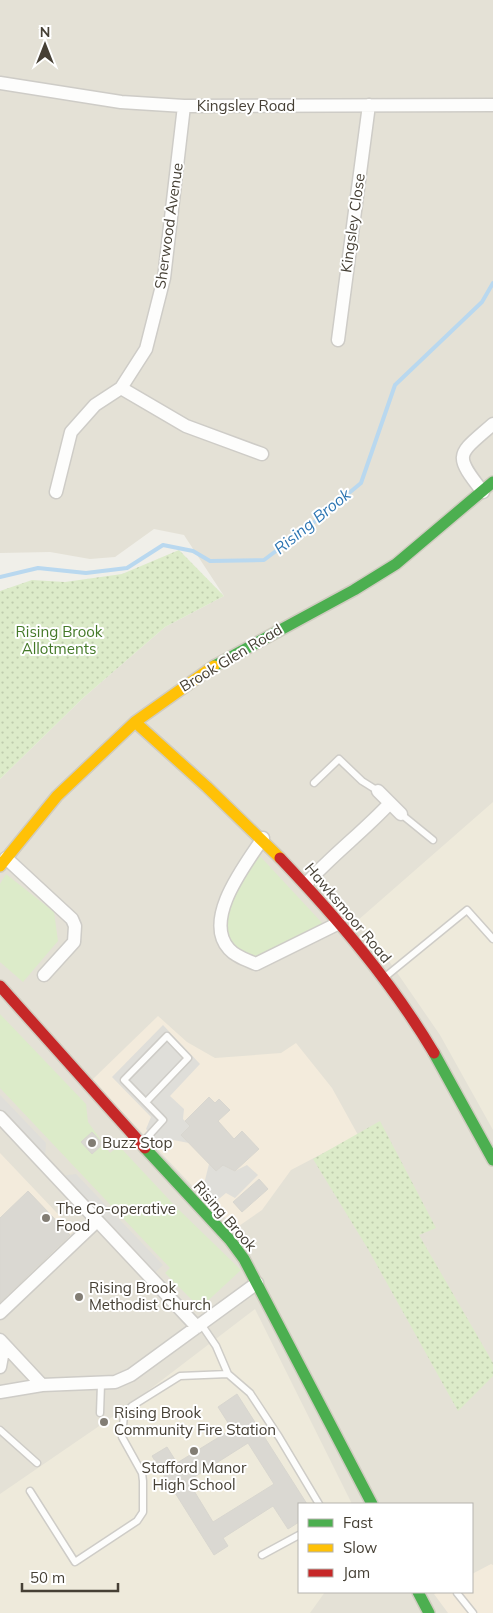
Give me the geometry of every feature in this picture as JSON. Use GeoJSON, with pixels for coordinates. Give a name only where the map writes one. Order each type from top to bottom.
{"type":"FeatureCollection","features":[{"type":"Feature","properties":{"kind":"main road","name":"Brook Glen Road"},"geometry":{"type":"LineString","coordinates":[[3,862],[74,777],[135,722],[188,682],[226,658],[354,590],[396,564],[493,482]]}},
{"type":"Feature","properties":{"kind":"main road","name":"Hawksmoor Road"},"geometry":{"type":"LineString","coordinates":[[135,722],[263,838],[306,884],[384,978],[447,1073],[493,1160]]}},
{"type":"Feature","properties":{"kind":"main road","name":"Rising Brook"},"geometry":{"type":"LineString","coordinates":[[0,986],[141,1144],[230,1240],[244,1259],[371,1503]]}},
{"type":"Feature","properties":{"kind":"main road"},"geometry":{"type":"LineString","coordinates":[[419,1593],[429,1613]]}},
{"type":"Feature","properties":{"kind":"street","name":"Kingsley Road"},"geometry":{"type":"LineString","coordinates":[[0,83],[121,102],[184,106],[493,105]]}},
{"type":"Feature","properties":{"kind":"street","name":"Kingsley Close"},"geometry":{"type":"LineString","coordinates":[[338,340],[369,105]]}},
{"type":"Feature","properties":{"kind":"street","name":"Sherwood Avenue"},"geometry":{"type":"LineString","coordinates":[[56,492],[71,432],[95,405],[122,388],[146,348],[164,278],[184,106]]}},
{"type":"Feature","properties":{"kind":"street"},"geometry":{"type":"LineString","coordinates":[[122,388],[186,426],[262,454]]}},
{"type":"Feature","properties":{"kind":"street"},"geometry":{"type":"LineString","coordinates":[[483,492],[464,468],[462,458],[466,447],[493,424]]}},
{"type":"Feature","properties":{"kind":"street"},"geometry":{"type":"LineString","coordinates":[[378,791],[401,814]]}},
{"type":"Feature","properties":{"kind":"street"},"geometry":{"type":"LineString","coordinates":[[306,884],[390,803]]}},
{"type":"Feature","properties":{"kind":"street"},"geometry":{"type":"LineString","coordinates":[[263,838],[225,902],[221,920],[222,936],[229,949],[240,957],[256,964],[339,923]]}},
{"type":"Feature","properties":{"kind":"street","name":"Brook Glen Road"},"geometry":{"type":"LineString","coordinates":[[3,862],[72,919],[75,926],[74,942],[44,974]]}},
{"type":"Feature","properties":{"kind":"street"},"geometry":{"type":"LineString","coordinates":[[0,1116],[199,1326]]}},
{"type":"Feature","properties":{"kind":"street"},"geometry":{"type":"LineString","coordinates":[[0,1313],[97,1220]]}},
{"type":"Feature","properties":{"kind":"street"},"geometry":{"type":"LineString","coordinates":[[0,1392],[42,1385],[116,1382],[131,1375],[257,1283]]}},
{"type":"Feature","properties":{"kind":"street"},"geometry":{"type":"LineString","coordinates":[[2,1343],[42,1385]]}},
{"type":"Feature","properties":{"kind":"street"},"geometry":{"type":"LineString","coordinates":[[0,1367],[2,1343]]}},
{"type":"Feature","properties":{"kind":"lane"},"geometry":{"type":"LineString","coordinates":[[314,784],[339,759],[362,781],[378,791]]}},
{"type":"Feature","properties":{"kind":"lane"},"geometry":{"type":"LineString","coordinates":[[401,814],[433,840]]}},
{"type":"Feature","properties":{"kind":"lane"},"geometry":{"type":"LineString","coordinates":[[384,978],[467,910],[493,939]]}},
{"type":"Feature","properties":{"kind":"lane"},"geometry":{"type":"LineString","coordinates":[[141,1144],[163,1120],[124,1080],[167,1036],[188,1058],[146,1102]]}},
{"type":"Feature","properties":{"kind":"lane"},"geometry":{"type":"LineString","coordinates":[[199,1326],[216,1346],[228,1374],[250,1393],[279,1436],[318,1503]]}},
{"type":"Feature","properties":{"kind":"lane"},"geometry":{"type":"LineString","coordinates":[[30,1492],[75,1562],[90,1554],[137,1521],[143,1512],[142,1473],[122,1437],[124,1415],[132,1406],[180,1376],[228,1374]]}},
{"type":"Feature","properties":{"kind":"lane"},"geometry":{"type":"LineString","coordinates":[[100,1413],[101,1384]]}},
{"type":"Feature","properties":{"kind":"lane"},"geometry":{"type":"LineString","coordinates":[[0,1430],[37,1463]]}},
{"type":"Feature","properties":{"kind":"lane"},"geometry":{"type":"LineString","coordinates":[[262,1556],[298,1537]]}},
{"type":"Feature","properties":{"kind":"lane"},"geometry":{"type":"LineString","coordinates":[[457,1593],[473,1613]]}},
{"type":"Feature","properties":{"kind":"shaded area"},"geometry":{"type":"Polygon","coordinates":[[[0,0],[493,0],[493,1613],[0,1613],[0,779],[83,698],[165,627],[224,596],[184,535],[154,529],[115,557],[90,559],[50,552],[0,553],[0,0]]]}},
{"type":"Feature","properties":{"kind":"shaded area"},"geometry":{"type":"Polygon","coordinates":[[[493,802],[493,1130],[440,1035],[389,961],[357,921],[493,802]]]}},
{"type":"Feature","properties":{"kind":"shaded area"},"geometry":{"type":"Polygon","coordinates":[[[158,1016],[187,1042],[215,1058],[281,1053],[296,1043],[332,1088],[358,1135],[291,1170],[262,1210],[236,1228],[199,1193],[92,1080],[158,1016]]]}},
{"type":"Feature","properties":{"kind":"shaded area"},"geometry":{"type":"Polygon","coordinates":[[[163,1025],[200,1064],[170,1096],[184,1109],[183,1119],[190,1126],[181,1135],[189,1143],[168,1139],[157,1141],[146,1129],[151,1117],[112,1077],[163,1025]]]}},
{"type":"Feature","properties":{"kind":"shaded area"},"geometry":{"type":"Polygon","coordinates":[[[0,1095],[46,1143],[45,1158],[62,1176],[76,1174],[163,1265],[146,1281],[0,1128],[0,1095]]]}},
{"type":"Feature","properties":{"kind":"shaded area"},"geometry":{"type":"Polygon","coordinates":[[[0,1153],[74,1231],[0,1302],[0,1153]]]}},
{"type":"Feature","properties":{"kind":"shaded area"},"geometry":{"type":"Polygon","coordinates":[[[209,1164],[216,1171],[223,1165],[235,1171],[247,1165],[258,1175],[235,1198],[226,1193],[214,1203],[203,1188],[209,1164]]]}},
{"type":"Feature","properties":{"kind":"shaded area","name":"Stafford Manor High School"},"geometry":{"type":"Polygon","coordinates":[[[255,1309],[352,1503],[298,1503],[298,1593],[324,1593],[310,1613],[0,1613],[0,1494],[124,1409],[255,1309]]]}},
{"type":"Feature","properties":{"kind":"shaded area"},"geometry":{"type":"Polygon","coordinates":[[[491,1564],[493,1565],[493,1613],[448,1613],[434,1594],[473,1593],[473,1573],[491,1564]]]}},
{"type":"Feature","properties":{"kind":"green space","name":"Rising Brook Allotments"},"geometry":{"type":"Polygon","coordinates":[[[179,550],[224,596],[165,627],[83,698],[0,779],[0,591],[32,580],[65,582],[122,574],[179,550]]]}},
{"type":"Feature","properties":{"kind":"green space"},"geometry":{"type":"Polygon","coordinates":[[[259,855],[324,925],[284,949],[262,956],[250,956],[238,951],[228,942],[224,931],[225,918],[237,890],[259,855]]]}},
{"type":"Feature","properties":{"kind":"green space"},"geometry":{"type":"Polygon","coordinates":[[[6,874],[54,912],[58,941],[23,982],[0,962],[0,884],[6,874]]]}},
{"type":"Feature","properties":{"kind":"green space"},"geometry":{"type":"Polygon","coordinates":[[[0,1014],[86,1104],[88,1122],[110,1153],[119,1146],[176,1207],[241,1270],[200,1308],[165,1273],[170,1268],[0,1088],[0,1014]]]}},
{"type":"Feature","properties":{"kind":"green space"},"geometry":{"type":"Polygon","coordinates":[[[380,1121],[436,1228],[419,1235],[493,1363],[493,1376],[458,1411],[368,1249],[313,1159],[380,1121]]]}},
{"type":"Feature","properties":{"kind":"building"},"geometry":{"type":"Polygon","coordinates":[[[209,1097],[215,1103],[219,1099],[230,1110],[218,1121],[234,1139],[242,1131],[259,1149],[235,1171],[223,1165],[216,1171],[181,1135],[190,1126],[185,1121],[209,1097]]]}},
{"type":"Feature","properties":{"kind":"building","name":"Buzz Stop"},"geometry":{"type":"Polygon","coordinates":[[[92,1132],[103,1144],[92,1154],[81,1142],[92,1132]]]}},
{"type":"Feature","properties":{"kind":"building"},"geometry":{"type":"Polygon","coordinates":[[[259,1179],[268,1189],[242,1212],[233,1202],[259,1179]]]}},
{"type":"Feature","properties":{"kind":"building"},"geometry":{"type":"Polygon","coordinates":[[[28,1191],[70,1235],[0,1302],[0,1218],[28,1191]]]}},
{"type":"Feature","properties":{"kind":"building","name":"Stafford Manor High School"},"geometry":{"type":"Polygon","coordinates":[[[237,1394],[306,1503],[298,1503],[298,1523],[288,1529],[273,1506],[223,1538],[228,1546],[214,1555],[152,1456],[167,1447],[177,1463],[232,1429],[218,1407],[237,1394]],[[248,1443],[188,1481],[213,1522],[274,1484],[248,1443]]]}},
{"type":"Feature","properties":{"kind":"waterway","name":"Rising Brook"},"geometry":{"type":"LineString","coordinates":[[0,577],[38,568],[86,573],[127,568],[163,545],[193,551],[210,561],[264,560],[361,483],[395,385],[482,302],[493,283]]}},
{"type":"Feature","properties":{"kind":"traffic: fast"},"geometry":{"type":"LineString","coordinates":[[214,666],[354,590],[396,564],[493,482]]}},
{"type":"Feature","properties":{"kind":"traffic: fast"},"geometry":{"type":"LineString","coordinates":[[434,1053],[493,1160]]}},
{"type":"Feature","properties":{"kind":"traffic: fast"},"geometry":{"type":"LineString","coordinates":[[145,1148],[230,1240],[244,1259],[371,1503]]}},
{"type":"Feature","properties":{"kind":"traffic: fast"},"geometry":{"type":"LineString","coordinates":[[419,1593],[429,1613]]}},
{"type":"Feature","properties":{"kind":"traffic: slow"},"geometry":{"type":"LineString","coordinates":[[0,866],[57,796],[135,722],[214,666]]}},
{"type":"Feature","properties":{"kind":"traffic: slow"},"geometry":{"type":"LineString","coordinates":[[135,722],[207,787],[280,858]]}},
{"type":"Feature","properties":{"kind":"traffic: jam"},"geometry":{"type":"LineString","coordinates":[[280,858],[322,904],[381,975],[434,1053]]}},
{"type":"Feature","properties":{"kind":"traffic: jam"},"geometry":{"type":"LineString","coordinates":[[0,986],[145,1148]]}},
{"type":"Feature","properties":{"kind":"place","name":"Buzz Stop"},"geometry":{"type":"Point","coordinates":[92,1143]}},
{"type":"Feature","properties":{"kind":"place","name":"The Co-operative Food"},"geometry":{"type":"Point","coordinates":[46,1218]}},
{"type":"Feature","properties":{"kind":"place","name":"Rising Brook Methodist Church"},"geometry":{"type":"Point","coordinates":[79,1297]}},
{"type":"Feature","properties":{"kind":"place","name":"Rising Brook Community Fire Station"},"geometry":{"type":"Point","coordinates":[104,1422]}},
{"type":"Feature","properties":{"kind":"place","name":"Stafford Manor High School"},"geometry":{"type":"Point","coordinates":[194,1451]}}]}
